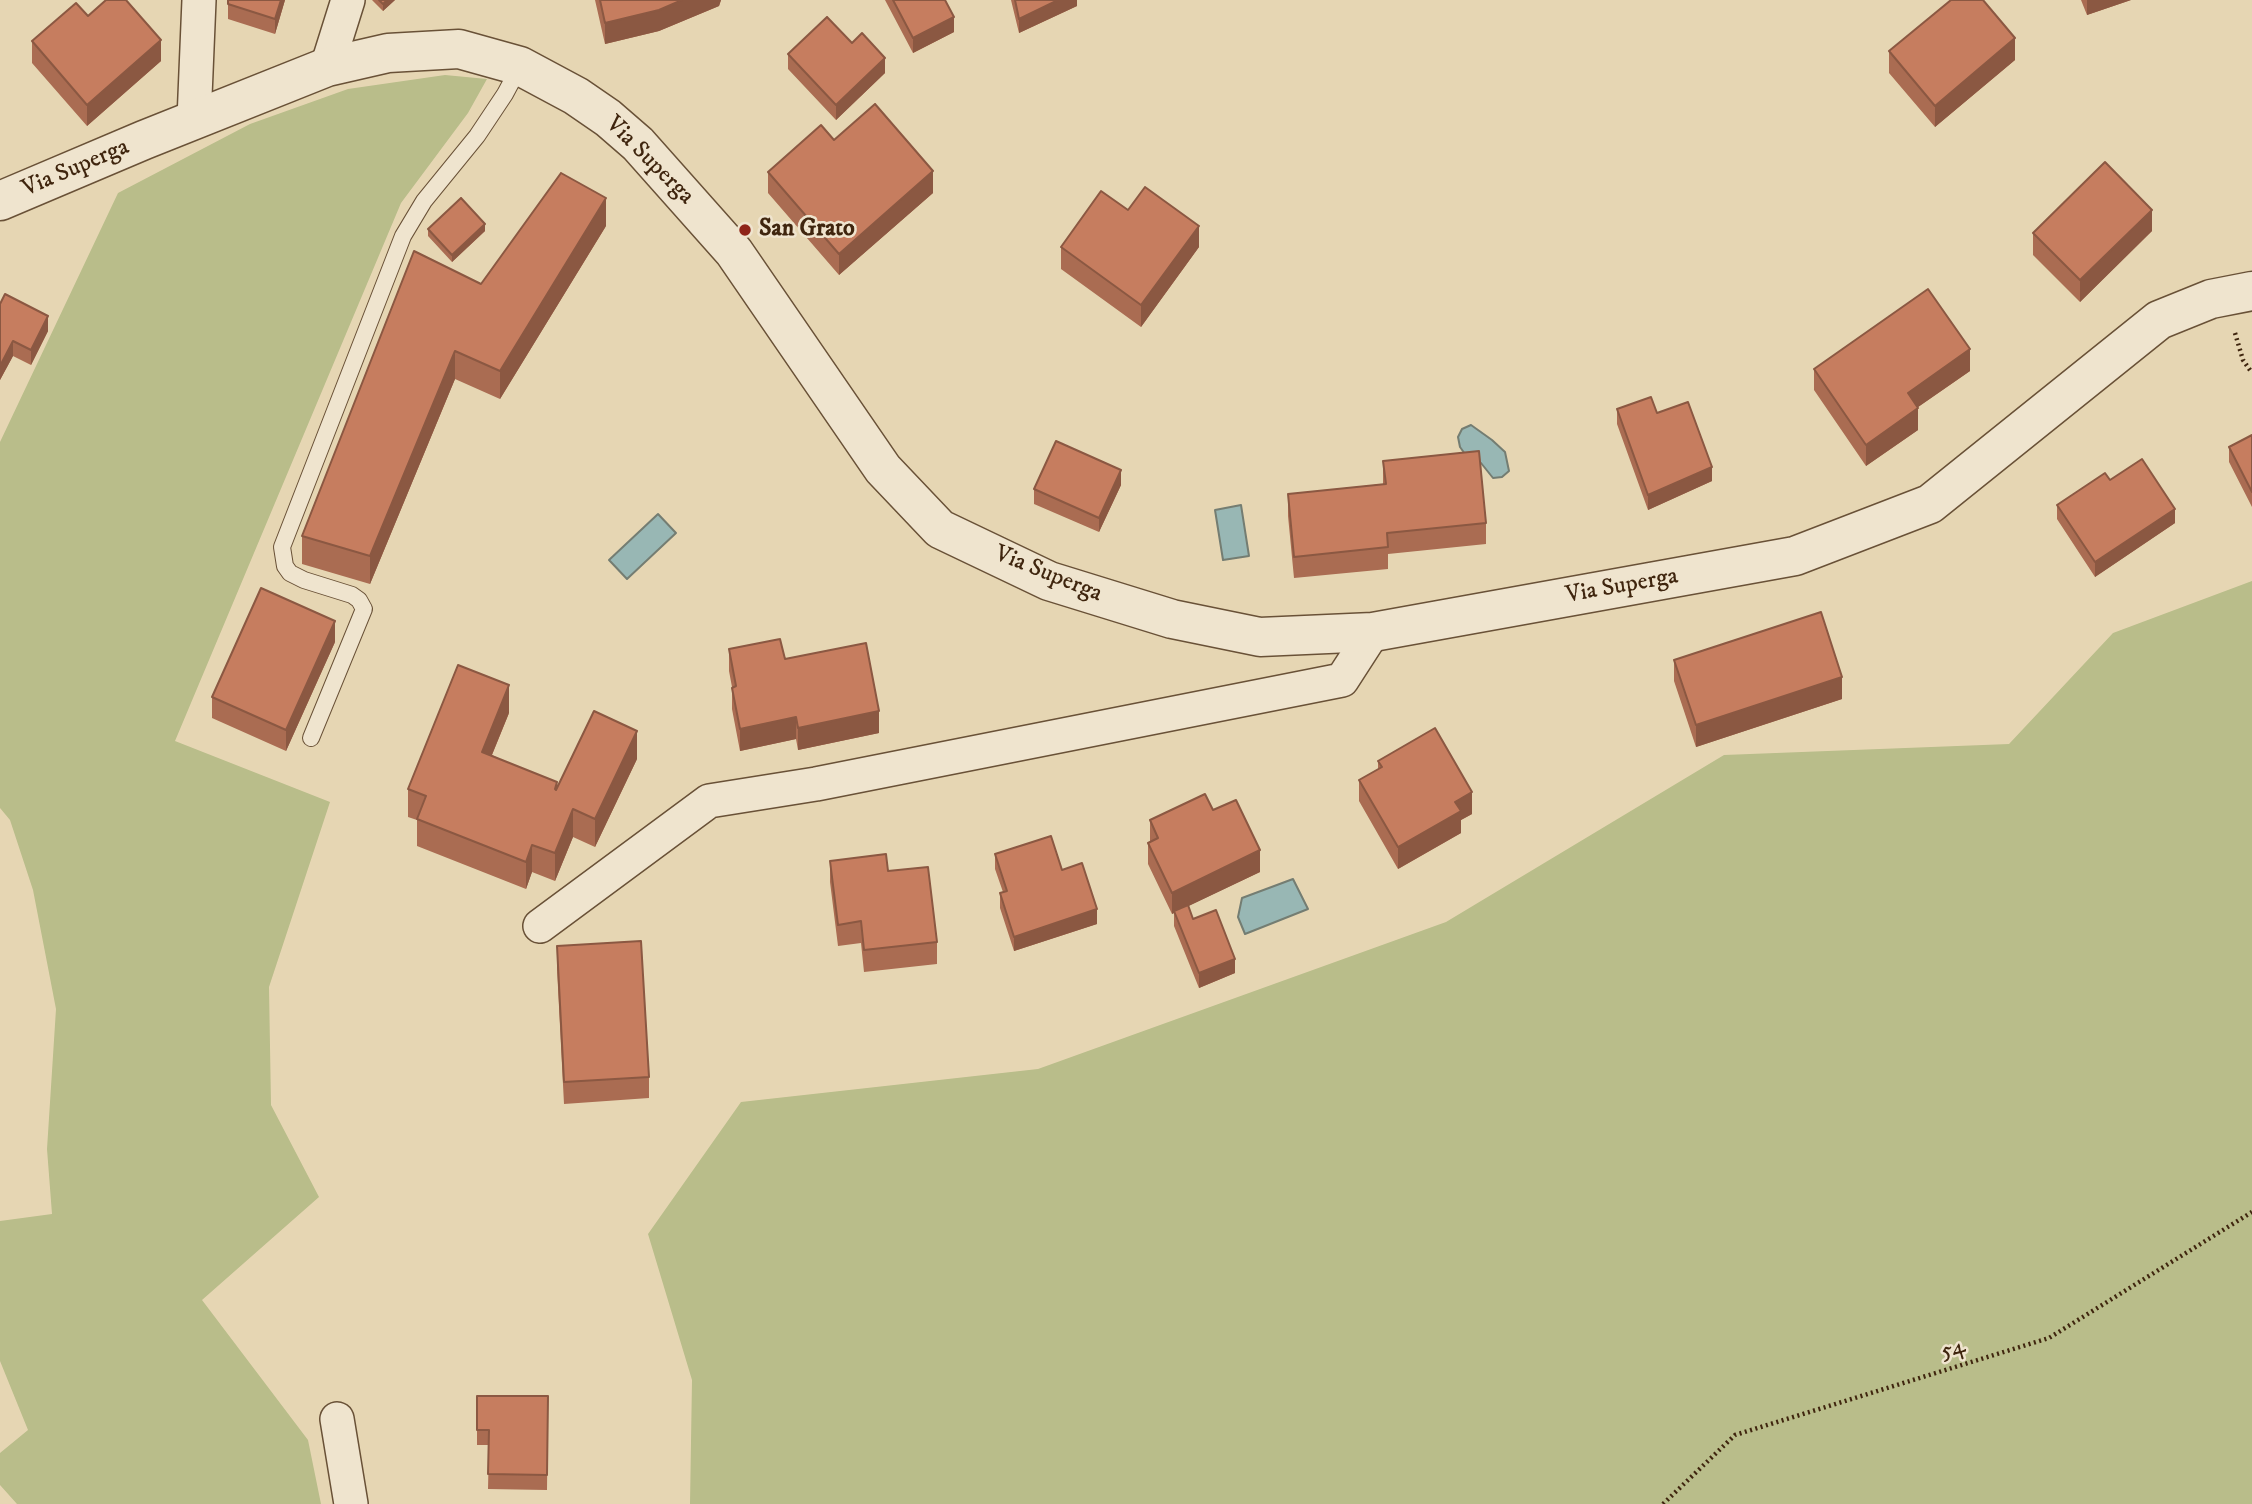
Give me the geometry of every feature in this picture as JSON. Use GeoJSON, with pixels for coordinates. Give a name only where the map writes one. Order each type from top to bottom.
{"type":"FeatureCollection","features":[{"type":"Feature","properties":{"kind":"street"},"geometry":{"type":"LineString","coordinates":[[194,120],[199,0]]}},
{"type":"Feature","properties":{"kind":"street"},"geometry":{"type":"LineString","coordinates":[[327,67],[348,0]]}},
{"type":"Feature","properties":{"kind":"street","name":"Via Superga"},"geometry":{"type":"LineString","coordinates":[[0,201],[327,67],[388,53],[460,50],[520,66],[576,96],[608,118],[638,144],[734,252],[883,469],[940,529],[1049,581],[1172,619],[1260,637],[1373,632],[1795,556],[1930,504],[2159,320],[2211,299],[2252,291]]}},
{"type":"Feature","properties":{"kind":"street"},"geometry":{"type":"LineString","coordinates":[[540,926],[709,801],[816,784],[1342,680],[1373,632]]}},
{"type":"Feature","properties":{"kind":"street"},"geometry":{"type":"LineString","coordinates":[[337,1419],[351,1504]]}},
{"type":"Feature","properties":{"kind":"lane"},"geometry":{"type":"LineString","coordinates":[[311,738],[364,609],[352,595],[290,573],[285,566],[282,547],[403,236],[424,201],[477,136],[520,66]]}},
{"type":"Feature","properties":{"kind":"path","name":"54"},"geometry":{"type":"LineString","coordinates":[[1663,1504],[1735,1435],[2049,1338],[2252,1212]]}},
{"type":"Feature","properties":{"kind":"green space"},"geometry":{"type":"Polygon","coordinates":[[[445,75],[487,79],[468,113],[401,203],[175,741],[330,802],[269,987],[271,1105],[319,1197],[202,1300],[308,1440],[321,1504],[17,1504],[0,1485],[0,1453],[28,1430],[0,1361],[0,1221],[52,1214],[47,1149],[56,1009],[33,890],[10,820],[0,808],[0,442],[118,193],[250,124],[348,89],[445,75]]]}},
{"type":"Feature","properties":{"kind":"green space"},"geometry":{"type":"Polygon","coordinates":[[[2252,581],[2252,1504],[690,1504],[692,1380],[648,1234],[741,1102],[1038,1069],[1446,922],[1724,755],[2009,744],[2113,633],[2252,581]]]}},
{"type":"Feature","properties":{"kind":"water"},"geometry":{"type":"Polygon","coordinates":[[[1471,425],[1505,452],[1509,471],[1502,477],[1493,478],[1481,463],[1465,454],[1460,447],[1458,437],[1462,429],[1471,425]]]}},
{"type":"Feature","properties":{"kind":"water"},"geometry":{"type":"Polygon","coordinates":[[[1241,505],[1249,556],[1223,560],[1215,510],[1241,505]]]}},
{"type":"Feature","properties":{"kind":"water"},"geometry":{"type":"Polygon","coordinates":[[[658,514],[676,533],[627,579],[609,560],[658,514]]]}},
{"type":"Feature","properties":{"kind":"water"},"geometry":{"type":"Polygon","coordinates":[[[1293,879],[1308,909],[1245,934],[1238,917],[1242,898],[1293,879]]]}},
{"type":"Feature","properties":{"kind":"building"},"geometry":{"type":"Polygon","coordinates":[[[106,0],[126,0],[161,40],[87,105],[32,41],[76,3],[88,16],[106,0]]]}},
{"type":"Feature","properties":{"kind":"building"},"geometry":{"type":"Polygon","coordinates":[[[228,0],[281,0],[275,19],[228,4],[228,0]]]}},
{"type":"Feature","properties":{"kind":"building"},"geometry":{"type":"Polygon","coordinates":[[[600,0],[682,0],[659,10],[605,23],[600,0]]]}},
{"type":"Feature","properties":{"kind":"building"},"geometry":{"type":"Polygon","coordinates":[[[893,0],[945,0],[954,17],[913,38],[893,0]]]}},
{"type":"Feature","properties":{"kind":"building"},"geometry":{"type":"Polygon","coordinates":[[[1015,0],[1058,0],[1019,19],[1015,0]]]}},
{"type":"Feature","properties":{"kind":"building"},"geometry":{"type":"Polygon","coordinates":[[[1951,0],[1983,0],[2015,38],[1935,106],[1889,51],[1951,0]]]}},
{"type":"Feature","properties":{"kind":"building"},"geometry":{"type":"Polygon","coordinates":[[[827,17],[852,43],[862,33],[885,58],[836,105],[788,54],[827,17]]]}},
{"type":"Feature","properties":{"kind":"building"},"geometry":{"type":"Polygon","coordinates":[[[875,104],[933,171],[839,254],[768,172],[821,125],[834,140],[875,104]]]}},
{"type":"Feature","properties":{"kind":"building"},"geometry":{"type":"Polygon","coordinates":[[[2105,162],[2152,210],[2080,280],[2033,233],[2105,162]]]}},
{"type":"Feature","properties":{"kind":"building"},"geometry":{"type":"Polygon","coordinates":[[[561,173],[606,198],[500,371],[455,351],[370,556],[302,536],[414,251],[481,284],[561,173]]]}},
{"type":"Feature","properties":{"kind":"building"},"geometry":{"type":"Polygon","coordinates":[[[1145,187],[1199,226],[1141,305],[1061,247],[1101,191],[1128,210],[1145,187]]]}},
{"type":"Feature","properties":{"kind":"building"},"geometry":{"type":"Polygon","coordinates":[[[461,198],[485,224],[452,255],[428,229],[461,198]]]}},
{"type":"Feature","properties":{"kind":"building"},"geometry":{"type":"Polygon","coordinates":[[[1928,289],[1970,349],[1908,393],[1918,408],[1866,445],[1814,369],[1928,289]]]}},
{"type":"Feature","properties":{"kind":"building"},"geometry":{"type":"Polygon","coordinates":[[[5,294],[48,316],[31,350],[13,341],[0,366],[0,304],[5,294]]]}},
{"type":"Feature","properties":{"kind":"building"},"geometry":{"type":"Polygon","coordinates":[[[1651,397],[1657,413],[1688,402],[1712,467],[1648,495],[1617,409],[1651,397]]]}},
{"type":"Feature","properties":{"kind":"building"},"geometry":{"type":"Polygon","coordinates":[[[2252,435],[2252,492],[2229,447],[2252,435]]]}},
{"type":"Feature","properties":{"kind":"building"},"geometry":{"type":"Polygon","coordinates":[[[1056,441],[1121,470],[1099,518],[1034,489],[1056,441]]]}},
{"type":"Feature","properties":{"kind":"building"},"geometry":{"type":"Polygon","coordinates":[[[1479,451],[1486,523],[1387,533],[1388,547],[1294,557],[1288,494],[1386,484],[1383,461],[1479,451]]]}},
{"type":"Feature","properties":{"kind":"building"},"geometry":{"type":"Polygon","coordinates":[[[2142,459],[2175,509],[2095,562],[2057,505],[2105,473],[2110,480],[2142,459]]]}},
{"type":"Feature","properties":{"kind":"building"},"geometry":{"type":"Polygon","coordinates":[[[261,588],[335,621],[286,730],[212,697],[261,588]]]}},
{"type":"Feature","properties":{"kind":"building"},"geometry":{"type":"Polygon","coordinates":[[[1821,612],[1842,677],[1696,725],[1674,660],[1821,612]]]}},
{"type":"Feature","properties":{"kind":"building"},"geometry":{"type":"Polygon","coordinates":[[[780,639],[785,659],[866,643],[879,711],[798,728],[796,717],[740,729],[732,688],[736,686],[729,649],[780,639]]]}},
{"type":"Feature","properties":{"kind":"building"},"geometry":{"type":"Polygon","coordinates":[[[458,665],[509,685],[482,752],[557,782],[556,790],[594,711],[637,731],[595,819],[573,809],[555,853],[532,845],[526,862],[417,819],[426,796],[408,789],[458,665]]]}},
{"type":"Feature","properties":{"kind":"building"},"geometry":{"type":"Polygon","coordinates":[[[1435,728],[1472,792],[1455,802],[1461,811],[1398,847],[1359,780],[1382,767],[1378,761],[1435,728]]]}},
{"type":"Feature","properties":{"kind":"building"},"geometry":{"type":"Polygon","coordinates":[[[1205,794],[1213,810],[1236,800],[1260,850],[1172,893],[1148,843],[1158,838],[1150,820],[1205,794]]]}},
{"type":"Feature","properties":{"kind":"building"},"geometry":{"type":"Polygon","coordinates":[[[1051,836],[1062,870],[1082,863],[1097,909],[1014,937],[1000,893],[1007,891],[995,854],[1051,836]]]}},
{"type":"Feature","properties":{"kind":"building"},"geometry":{"type":"Polygon","coordinates":[[[886,854],[888,871],[928,867],[937,942],[864,950],[861,921],[838,925],[830,861],[886,854]]]}},
{"type":"Feature","properties":{"kind":"building"},"geometry":{"type":"Polygon","coordinates":[[[1188,905],[1193,919],[1216,910],[1235,959],[1199,973],[1174,911],[1188,905]]]}},
{"type":"Feature","properties":{"kind":"building"},"geometry":{"type":"Polygon","coordinates":[[[641,941],[649,1077],[564,1082],[557,946],[641,941]]]}},
{"type":"Feature","properties":{"kind":"building"},"geometry":{"type":"Polygon","coordinates":[[[477,1396],[548,1396],[547,1475],[488,1474],[489,1430],[477,1430],[477,1396]]]}},
{"type":"Feature","properties":{"kind":"place","name":"San Grato"},"geometry":{"type":"Point","coordinates":[745,230]}}]}
